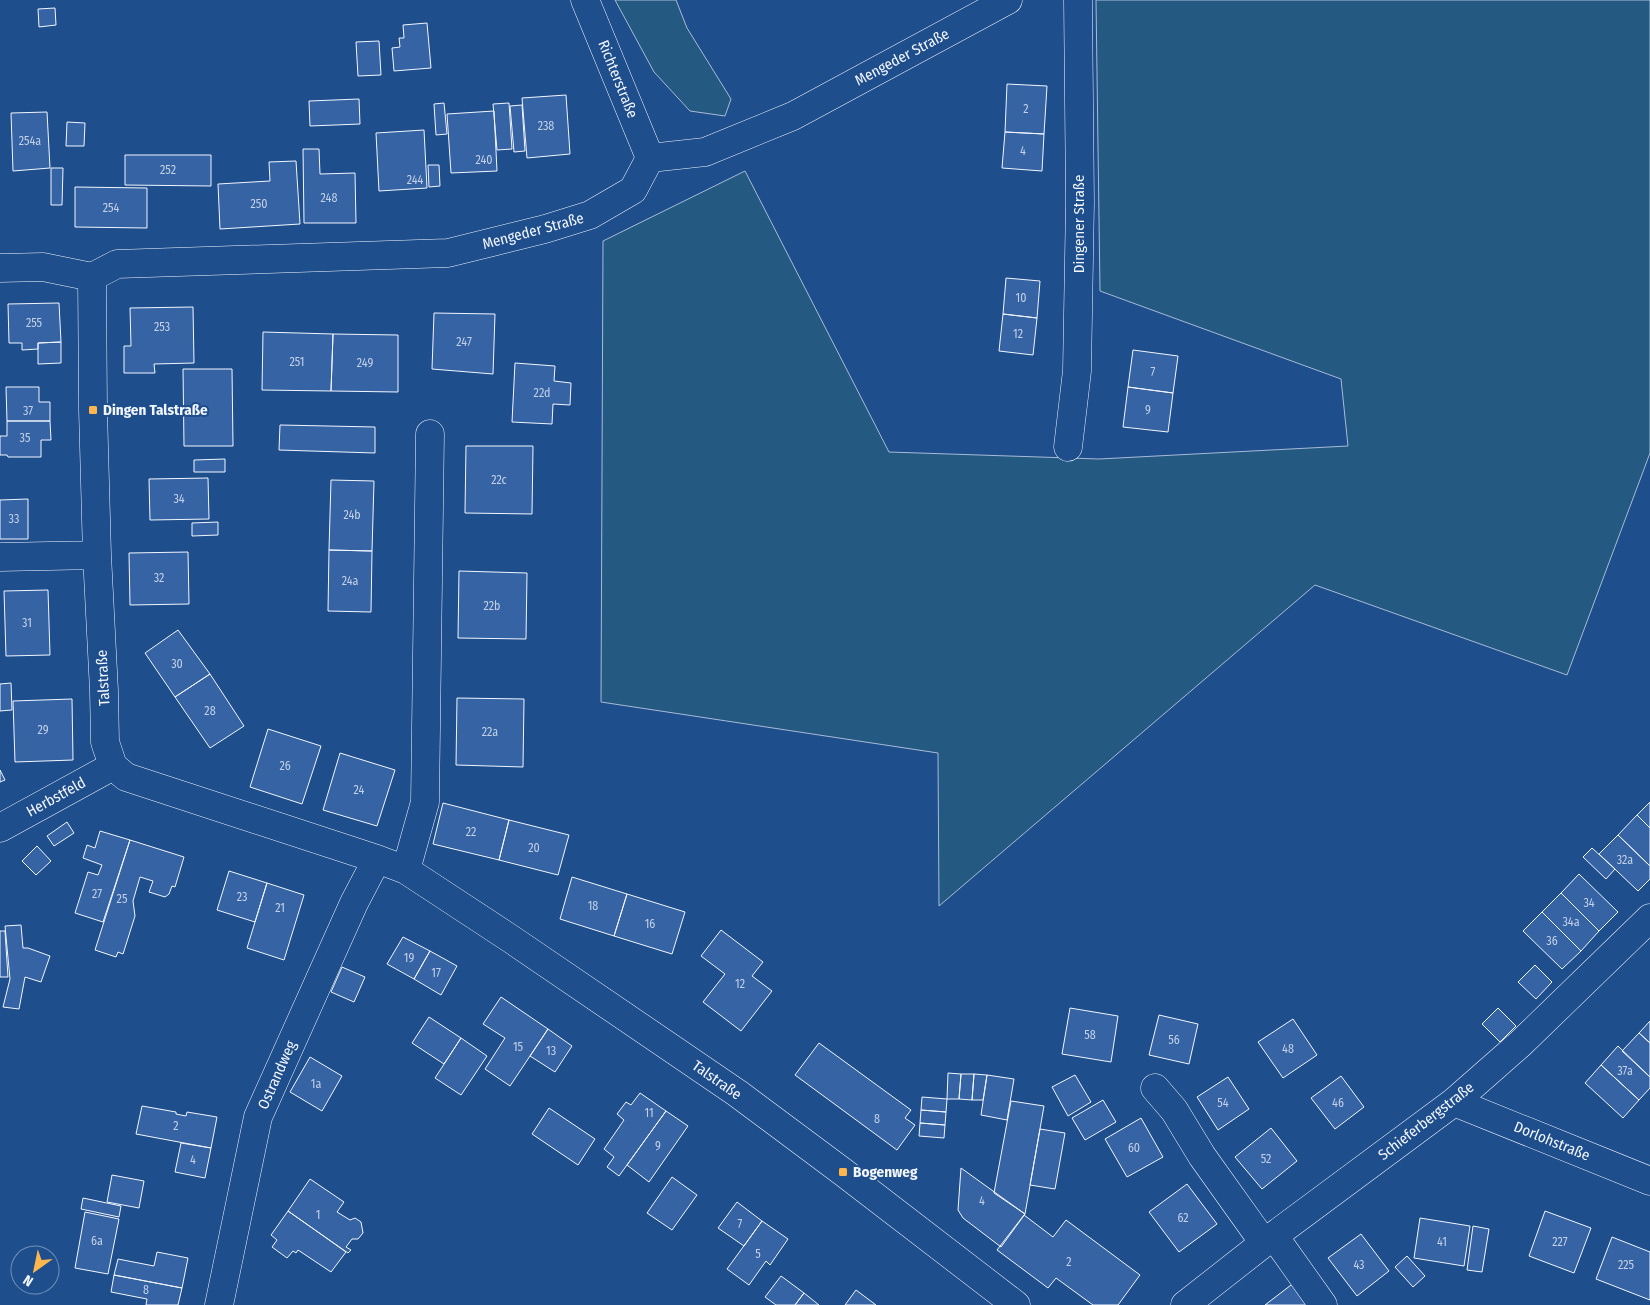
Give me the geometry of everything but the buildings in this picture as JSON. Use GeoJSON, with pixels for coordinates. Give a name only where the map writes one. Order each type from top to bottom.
{"type":"FeatureCollection","features":[{"type":"Feature","properties":{"kind":"street","name":"Richterstraße"},"geometry":{"type":"LineString","coordinates":[[585,0],[650,158]]}},
{"type":"Feature","properties":{"kind":"street","name":"Mengeder Straße"},"geometry":{"type":"LineString","coordinates":[[92,277],[117,264],[448,253],[545,229],[590,215],[633,190],[650,158],[704,152],[793,116],[1008,0]]}},
{"type":"Feature","properties":{"kind":"street","name":"Dingener Straße"},"geometry":{"type":"LineString","coordinates":[[1068,447],[1077,371],[1080,202],[1078,0]]}},
{"type":"Feature","properties":{"kind":"street"},"geometry":{"type":"LineString","coordinates":[[0,268],[43,267],[92,277]]}},
{"type":"Feature","properties":{"kind":"street","name":"Talstraße"},"geometry":{"type":"LineString","coordinates":[[92,277],[92,410],[105,742],[113,766],[126,777],[406,870],[511,939],[736,1093],[843,1172],[995,1297],[1016,1305]]}},
{"type":"Feature","properties":{"kind":"street"},"geometry":{"type":"LineString","coordinates":[[406,870],[425,802],[430,434]]}},
{"type":"Feature","properties":{"kind":"street"},"geometry":{"type":"LineString","coordinates":[[0,557],[97,555]]}},
{"type":"Feature","properties":{"kind":"street","name":"Herbstfeld"},"geometry":{"type":"LineString","coordinates":[[0,828],[113,766]]}},
{"type":"Feature","properties":{"kind":"street","name":"Ostrandweg"},"geometry":{"type":"LineString","coordinates":[[219,1305],[258,1117],[354,904],[377,859]]}},
{"type":"Feature","properties":{"kind":"street","name":"Schieferbergstraße"},"geometry":{"type":"LineString","coordinates":[[1185,1305],[1454,1102],[1520,1044],[1650,918]]}},
{"type":"Feature","properties":{"kind":"street"},"geometry":{"type":"LineString","coordinates":[[1155,1088],[1174,1110],[1202,1156],[1323,1305]]}},
{"type":"Feature","properties":{"kind":"street","name":"Dorlohstraße"},"geometry":{"type":"LineString","coordinates":[[1454,1102],[1650,1181]]}},
{"type":"Feature","properties":{"kind":"shaded area"},"geometry":{"type":"Polygon","coordinates":[[[615,0],[676,0],[687,28],[731,99],[725,116],[690,111],[654,72],[615,0]]]}},
{"type":"Feature","properties":{"kind":"shaded area"},"geometry":{"type":"Polygon","coordinates":[[[1096,0],[1650,0],[1650,453],[1567,675],[1315,585],[939,906],[938,753],[601,702],[603,241],[745,171],[889,452],[1099,459],[1348,446],[1341,379],[1100,291],[1096,0]]]}},
{"type":"Feature","properties":{"kind":"place","name":"Dingen Talstraße"},"geometry":{"type":"Point","coordinates":[93,410]}},
{"type":"Feature","properties":{"kind":"place","name":"Bogenweg"},"geometry":{"type":"Point","coordinates":[843,1172]}}]}
